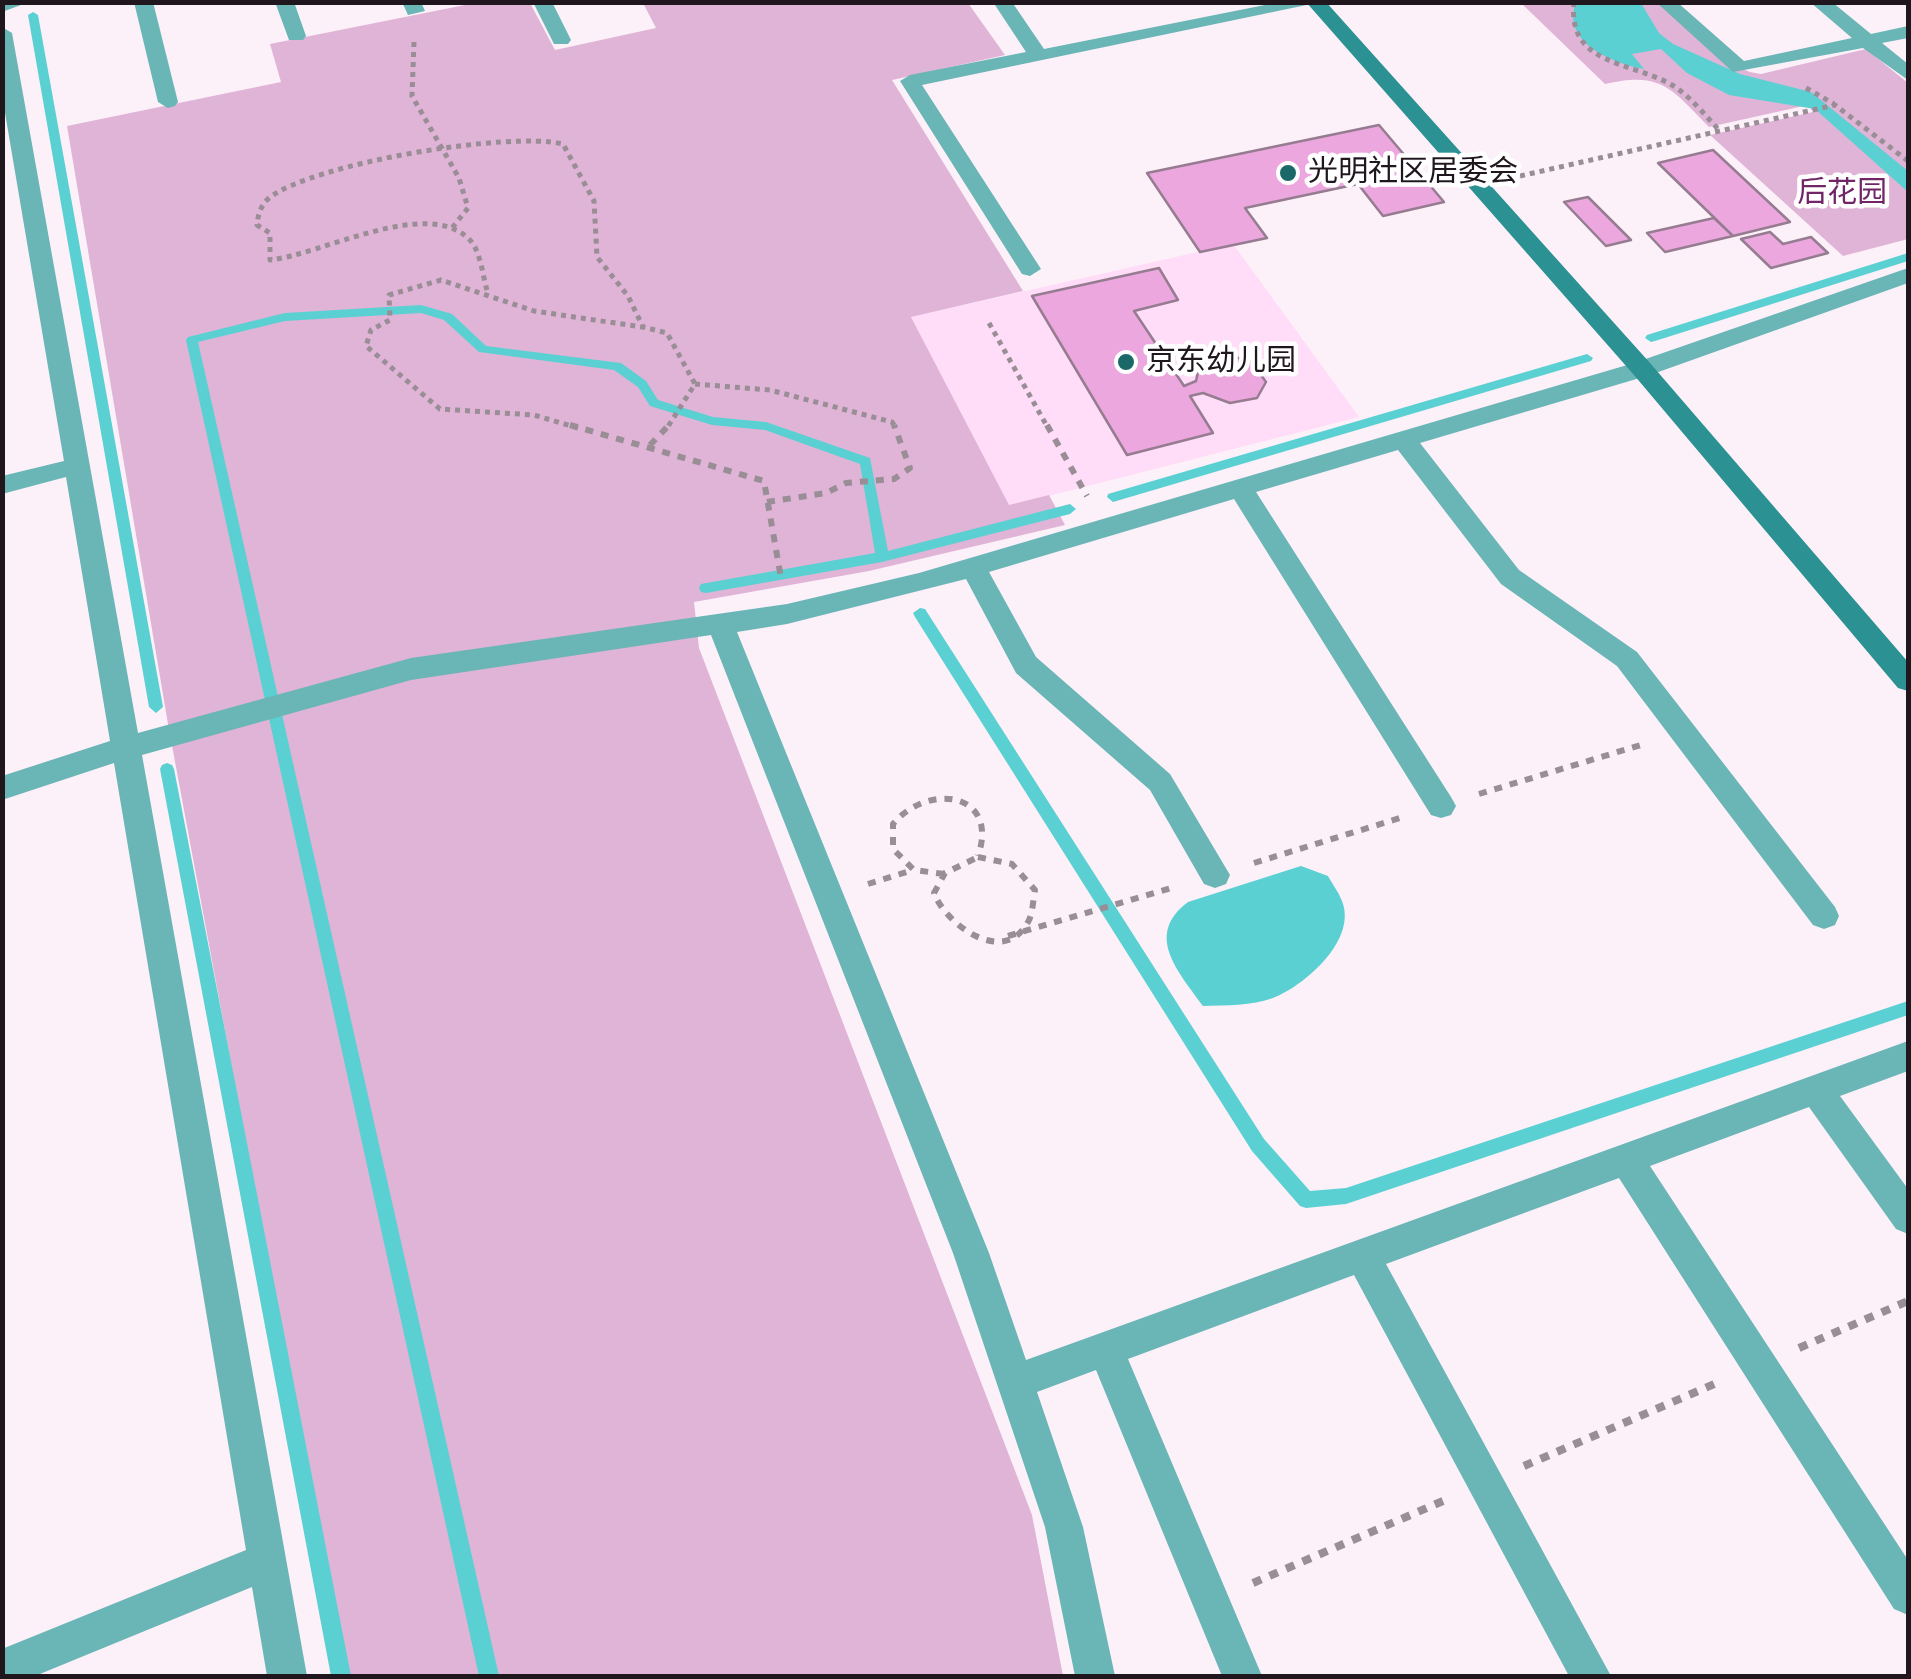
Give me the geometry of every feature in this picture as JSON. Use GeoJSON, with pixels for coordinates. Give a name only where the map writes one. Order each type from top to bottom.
{"type":"FeatureCollection","features":[{"type":"Feature","properties":{"kind":"street"},"geometry":{"type":"LineString","coordinates":[[2,6],[20,2]]}},
{"type":"Feature","properties":{"kind":"street"},"geometry":{"type":"LineString","coordinates":[[143,2],[168,102]]}},
{"type":"Feature","properties":{"kind":"street"},"geometry":{"type":"LineString","coordinates":[[284,2],[296,36]]}},
{"type":"Feature","properties":{"kind":"street"},"geometry":{"type":"LineString","coordinates":[[542,2],[560,40]]}},
{"type":"Feature","properties":{"kind":"street"},"geometry":{"type":"LineString","coordinates":[[1002,2],[1039,56]]}},
{"type":"Feature","properties":{"kind":"street"},"geometry":{"type":"LineString","coordinates":[[1030,268],[910,82],[1313,2],[1642,369],[1908,680]]}},
{"type":"Feature","properties":{"kind":"street"},"geometry":{"type":"LineString","coordinates":[[1666,2],[1740,68],[1908,32]]}},
{"type":"Feature","properties":{"kind":"street"},"geometry":{"type":"LineString","coordinates":[[1819,2],[1908,74]]}},
{"type":"Feature","properties":{"kind":"street"},"geometry":{"type":"LineString","coordinates":[[2,33],[16,197],[77,466],[286,1676]]}},
{"type":"Feature","properties":{"kind":"street"},"geometry":{"type":"LineString","coordinates":[[2,788],[125,748],[411,669],[787,614],[973,566],[1642,369],[1908,275]]}},
{"type":"Feature","properties":{"kind":"street"},"geometry":{"type":"LineString","coordinates":[[1404,440],[1510,576],[1599,635],[1627,659],[1824,916]]}},
{"type":"Feature","properties":{"kind":"street"},"geometry":{"type":"LineString","coordinates":[[2,486],[77,466]]}},
{"type":"Feature","properties":{"kind":"street"},"geometry":{"type":"LineString","coordinates":[[1240,488],[1441,806]]}},
{"type":"Feature","properties":{"kind":"street"},"geometry":{"type":"LineString","coordinates":[[973,566],[1026,665],[1160,782],[1215,875]]}},
{"type":"Feature","properties":{"kind":"street"},"geometry":{"type":"LineString","coordinates":[[720,624],[972,1253],[1064,1527],[1095,1676]]}},
{"type":"Feature","properties":{"kind":"street"},"geometry":{"type":"LineString","coordinates":[[1016,1382],[1908,1056]]}},
{"type":"Feature","properties":{"kind":"street"},"geometry":{"type":"LineString","coordinates":[[1816,1090],[1908,1217]]}},
{"type":"Feature","properties":{"kind":"street"},"geometry":{"type":"LineString","coordinates":[[1626,1159],[1908,1595]]}},
{"type":"Feature","properties":{"kind":"street"},"geometry":{"type":"LineString","coordinates":[[1362,1256],[1591,1676]]}},
{"type":"Feature","properties":{"kind":"street"},"geometry":{"type":"LineString","coordinates":[[1106,1350],[1242,1676]]}},
{"type":"Feature","properties":{"kind":"street"},"geometry":{"type":"LineString","coordinates":[[2,1670],[266,1560]]}},
{"type":"Feature","properties":{"kind":"path"},"geometry":{"type":"LineString","coordinates":[[1572,4],[1575,33],[1591,52],[1668,82],[1718,129]]}},
{"type":"Feature","properties":{"kind":"path"},"geometry":{"type":"LineString","coordinates":[[413,7],[409,68],[412,98],[465,182],[468,208],[452,228]]}},
{"type":"Feature","properties":{"kind":"path"},"geometry":{"type":"LineString","coordinates":[[1475,186],[1835,105],[1908,161]]}},
{"type":"Feature","properties":{"kind":"path"},"geometry":{"type":"LineString","coordinates":[[487,290],[471,241],[452,228],[428,221],[407,224],[290,260],[270,260],[270,233],[257,225],[257,214],[269,197],[326,173],[538,138],[563,144],[594,201],[596,257],[628,296],[643,327]]}},
{"type":"Feature","properties":{"kind":"path"},"geometry":{"type":"LineString","coordinates":[[695,384],[667,333],[521,308],[464,281],[440,279],[404,286],[388,294],[390,320],[371,330],[366,346],[440,409],[534,414],[650,444],[764,481],[778,561]]}},
{"type":"Feature","properties":{"kind":"path"},"geometry":{"type":"LineString","coordinates":[[989,323],[1106,528]]}},
{"type":"Feature","properties":{"kind":"path"},"geometry":{"type":"LineString","coordinates":[[695,384],[732,381],[765,388],[892,422],[902,437],[910,468],[888,480],[850,483],[826,493],[768,502]]}},
{"type":"Feature","properties":{"kind":"path"},"geometry":{"type":"LineString","coordinates":[[650,444],[671,422],[695,384]]}},
{"type":"Feature","properties":{"kind":"path"},"geometry":{"type":"LineString","coordinates":[[946,874],[914,870],[894,849],[893,824],[910,804],[938,796],[966,803],[983,822],[986,835],[978,856]]}},
{"type":"Feature","properties":{"kind":"path"},"geometry":{"type":"LineString","coordinates":[[1008,936],[1030,917],[1035,890],[1020,867],[1006,859],[978,856],[960,862],[946,874],[936,896],[947,924],[976,939],[1008,936],[1127,902]]}},
{"type":"Feature","properties":{"kind":"path"},"geometry":{"type":"LineString","coordinates":[[1211,1602],[1908,1301]]}},
{"type":"Feature","properties":{"kind":"shaded area","name":"京东幼儿园"},"geometry":{"type":"Polygon","coordinates":[[[1233,244],[1359,417],[1009,506],[911,317],[1233,244]]]}},
{"type":"Feature","properties":{"kind":"green space"},"geometry":{"type":"Polygon","coordinates":[[[475,3],[530,3],[555,50],[656,28],[643,3],[968,3],[1005,55],[892,80],[1023,291],[911,317],[1009,505],[1049,495],[1065,525],[869,571],[694,602],[699,648],[1032,1515],[1063,1676],[345,1676],[168,724],[67,126],[281,82],[270,44],[475,3]]]}},
{"type":"Feature","properties":{"kind":"green space","name":"后花园"},"geometry":{"type":"Polygon","coordinates":[[[1521,3],[1659,3],[1730,64],[1761,74],[1866,49],[1908,83],[1908,239],[1843,256],[1710,135],[1813,112],[1808,105],[1709,127],[1664,86],[1640,80],[1605,84],[1521,3]]]}},
{"type":"Feature","properties":{"kind":"water"},"geometry":{"type":"Polygon","coordinates":[[[1576,3],[1641,3],[1659,33],[1673,44],[1740,74],[1811,92],[1908,171],[1908,192],[1815,109],[1729,95],[1687,73],[1661,49],[1632,54],[1644,69],[1605,56],[1583,40],[1576,29],[1576,3]]]}},
{"type":"Feature","properties":{"kind":"water"},"geometry":{"type":"Polygon","coordinates":[[[1301,866],[1328,876],[1342,900],[1345,918],[1334,947],[1299,984],[1273,998],[1247,1004],[1203,1006],[1170,953],[1168,927],[1175,915],[1188,902],[1301,866]]]}},
{"type":"Feature","properties":{"kind":"building"},"geometry":{"type":"Polygon","coordinates":[[[1379,125],[1444,202],[1383,216],[1358,184],[1245,208],[1267,238],[1200,252],[1147,173],[1379,125]]]}},
{"type":"Feature","properties":{"kind":"building"},"geometry":{"type":"Polygon","coordinates":[[[1713,150],[1790,222],[1733,236],[1658,163],[1713,150]]]}},
{"type":"Feature","properties":{"kind":"building"},"geometry":{"type":"Polygon","coordinates":[[[1588,197],[1631,240],[1606,246],[1564,202],[1588,197]]]}},
{"type":"Feature","properties":{"kind":"building"},"geometry":{"type":"Polygon","coordinates":[[[1714,218],[1733,236],[1665,252],[1647,233],[1714,218]]]}},
{"type":"Feature","properties":{"kind":"building"},"geometry":{"type":"Polygon","coordinates":[[[1770,232],[1783,244],[1811,237],[1828,253],[1771,268],[1741,239],[1770,232]]]}},
{"type":"Feature","properties":{"kind":"building"},"geometry":{"type":"Polygon","coordinates":[[[1159,268],[1178,300],[1134,311],[1184,386],[1196,381],[1200,362],[1221,354],[1251,361],[1266,382],[1257,398],[1230,403],[1203,393],[1190,396],[1213,433],[1127,455],[1032,296],[1159,268]]]}},
{"type":"Feature","properties":{"kind":"waterway"},"geometry":{"type":"LineString","coordinates":[[33,15],[156,707]]}},
{"type":"Feature","properties":{"kind":"waterway"},"geometry":{"type":"LineString","coordinates":[[1651,338],[1908,257]]}},
{"type":"Feature","properties":{"kind":"waterway"},"geometry":{"type":"LineString","coordinates":[[489,1676],[192,340],[285,317],[421,309],[448,317],[483,349],[617,366],[642,384],[654,403],[712,421],[766,426],[866,461],[882,557]]}},
{"type":"Feature","properties":{"kind":"waterway"},"geometry":{"type":"LineString","coordinates":[[1113,497],[1587,358]]}},
{"type":"Feature","properties":{"kind":"waterway"},"geometry":{"type":"LineString","coordinates":[[882,557],[1070,509]]}},
{"type":"Feature","properties":{"kind":"waterway"},"geometry":{"type":"LineString","coordinates":[[706,588],[882,557]]}},
{"type":"Feature","properties":{"kind":"waterway"},"geometry":{"type":"LineString","coordinates":[[920,613],[1258,1145],[1306,1200],[1346,1196],[1908,1008]]}},
{"type":"Feature","properties":{"kind":"waterway"},"geometry":{"type":"LineString","coordinates":[[167,769],[341,1676]]}},
{"type":"Feature","properties":{"kind":"place","name":"光明社区居委会"},"geometry":{"type":"Point","coordinates":[1288,173]}},
{"type":"Feature","properties":{"kind":"place","name":"京东幼儿园"},"geometry":{"type":"Point","coordinates":[1126,362]}}]}
